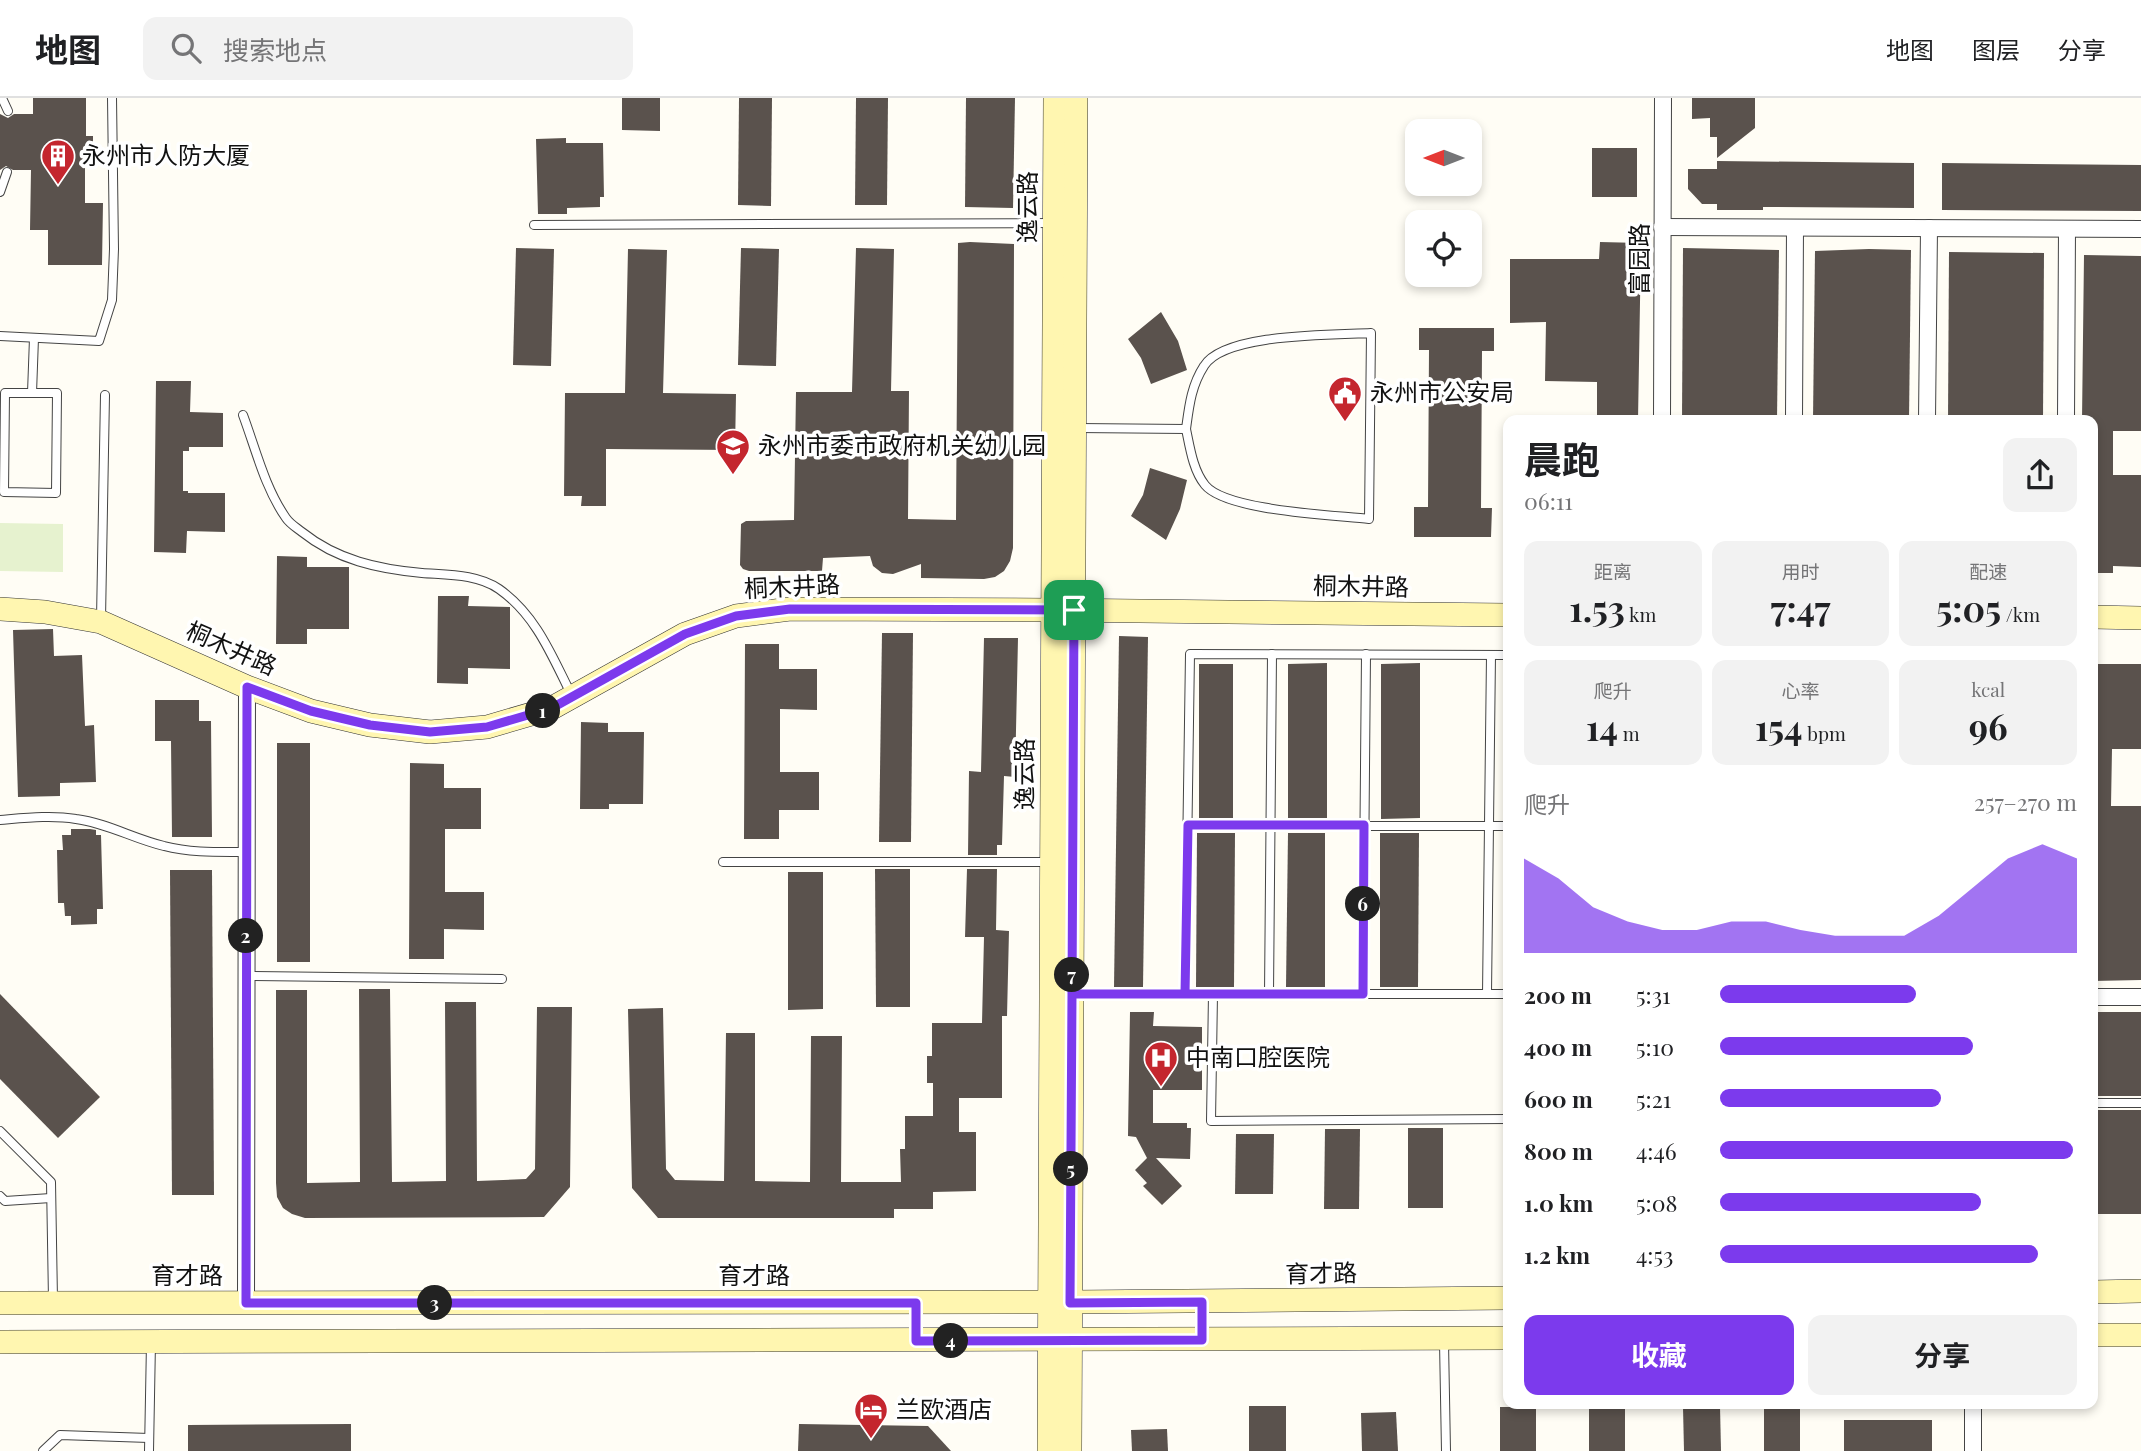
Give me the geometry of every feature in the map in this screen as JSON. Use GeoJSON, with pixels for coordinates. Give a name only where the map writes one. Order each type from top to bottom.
{"type":"FeatureCollection","features":[{"type":"Feature","properties":{"kind":"street","name":"逸云路"},"geometry":{"type":"LineString","coordinates":[[1055,98],[1054,223],[1072,994],[1060,1303]]}},
{"type":"Feature","properties":{"kind":"street","name":"逸云路"},"geometry":{"type":"LineString","coordinates":[[1070,1451],[1060,1341],[1051,862],[1075,428],[1076,98]]}},
{"type":"Feature","properties":{"kind":"street","name":"富园路"},"geometry":{"type":"LineString","coordinates":[[1662,415],[1663,98]]}},
{"type":"Feature","properties":{"kind":"street"},"geometry":{"type":"LineString","coordinates":[[1662,227],[2141,229]]}},
{"type":"Feature","properties":{"kind":"street"},"geometry":{"type":"LineString","coordinates":[[1794,415],[1795,228]]}},
{"type":"Feature","properties":{"kind":"street"},"geometry":{"type":"LineString","coordinates":[[1927,415],[1929,228]]}},
{"type":"Feature","properties":{"kind":"street"},"geometry":{"type":"LineString","coordinates":[[2066,415],[2067,229]]}},
{"type":"Feature","properties":{"kind":"street","name":"桐木井路"},"geometry":{"type":"LineString","coordinates":[[0,608],[45,612],[101,622],[247,687],[311,711],[370,725],[430,732],[487,727],[552,708],[685,634],[736,616],[790,609],[1503,615]]}},
{"type":"Feature","properties":{"kind":"street"},"geometry":{"type":"LineString","coordinates":[[2098,617],[2141,618]]}},
{"type":"Feature","properties":{"kind":"street"},"geometry":{"type":"LineString","coordinates":[[246,1303],[247,687]]}},
{"type":"Feature","properties":{"kind":"street"},"geometry":{"type":"LineString","coordinates":[[2098,997],[2141,997]]}},
{"type":"Feature","properties":{"kind":"street"},"geometry":{"type":"LineString","coordinates":[[2098,1292],[2141,1291]]}},
{"type":"Feature","properties":{"kind":"street","name":"育才路"},"geometry":{"type":"LineString","coordinates":[[20,1302],[1060,1303],[1503,1298]]}},
{"type":"Feature","properties":{"kind":"street"},"geometry":{"type":"LineString","coordinates":[[20,1302],[12,1343],[1503,1338]]}},
{"type":"Feature","properties":{"kind":"street"},"geometry":{"type":"LineString","coordinates":[[1202,1302],[1202,1340]]}},
{"type":"Feature","properties":{"kind":"street"},"geometry":{"type":"LineString","coordinates":[[916,1303],[916,1341]]}},
{"type":"Feature","properties":{"kind":"street"},"geometry":{"type":"LineString","coordinates":[[2098,1335],[2141,1335]]}},
{"type":"Feature","properties":{"kind":"street","name":"逸云路"},"geometry":{"type":"LineString","coordinates":[[1049,1451],[1060,1341]]}},
{"type":"Feature","properties":{"kind":"street"},"geometry":{"type":"LineString","coordinates":[[1973,1409],[1973,1451]]}},
{"type":"Feature","properties":{"kind":"lane"},"geometry":{"type":"LineString","coordinates":[[2,98],[8,111]]}},
{"type":"Feature","properties":{"kind":"lane"},"geometry":{"type":"LineString","coordinates":[[0,336],[99,341],[112,300],[112,98]]}},
{"type":"Feature","properties":{"kind":"lane"},"geometry":{"type":"LineString","coordinates":[[0,192],[7,172]]}},
{"type":"Feature","properties":{"kind":"lane"},"geometry":{"type":"LineString","coordinates":[[534,225],[1054,223]]}},
{"type":"Feature","properties":{"kind":"lane"},"geometry":{"type":"LineString","coordinates":[[1371,332],[1369,519],[1252,506],[1226,499],[1206,487],[1193,461],[1186,429],[1191,393],[1205,363],[1228,348],[1250,341],[1371,332]]}},
{"type":"Feature","properties":{"kind":"lane"},"geometry":{"type":"LineString","coordinates":[[32,393],[34,338]]}},
{"type":"Feature","properties":{"kind":"lane"},"geometry":{"type":"LineString","coordinates":[[5,393],[32,393],[57,393],[56,493],[4,492],[5,393]]}},
{"type":"Feature","properties":{"kind":"lane"},"geometry":{"type":"LineString","coordinates":[[101,622],[106,395]]}},
{"type":"Feature","properties":{"kind":"lane"},"geometry":{"type":"LineString","coordinates":[[243,415],[269,489],[288,521],[318,545],[354,561],[394,570],[466,576],[497,587],[520,606],[540,632],[572,697]]}},
{"type":"Feature","properties":{"kind":"lane"},"geometry":{"type":"LineString","coordinates":[[1075,428],[1186,429]]}},
{"type":"Feature","properties":{"kind":"lane"},"geometry":{"type":"LineString","coordinates":[[1185,994],[1191,654],[1503,655]]}},
{"type":"Feature","properties":{"kind":"lane"},"geometry":{"type":"LineString","coordinates":[[1269,994],[1272,654]]}},
{"type":"Feature","properties":{"kind":"lane"},"geometry":{"type":"LineString","coordinates":[[1363,994],[1366,654]]}},
{"type":"Feature","properties":{"kind":"lane"},"geometry":{"type":"LineString","coordinates":[[1487,994],[1491,655]]}},
{"type":"Feature","properties":{"kind":"lane"},"geometry":{"type":"LineString","coordinates":[[0,820],[45,817],[77,819],[111,827],[165,847],[198,852],[246,852]]}},
{"type":"Feature","properties":{"kind":"lane"},"geometry":{"type":"LineString","coordinates":[[1188,825],[1503,825]]}},
{"type":"Feature","properties":{"kind":"lane"},"geometry":{"type":"LineString","coordinates":[[723,862],[1051,862]]}},
{"type":"Feature","properties":{"kind":"lane"},"geometry":{"type":"LineString","coordinates":[[246,976],[502,979]]}},
{"type":"Feature","properties":{"kind":"lane"},"geometry":{"type":"LineString","coordinates":[[1072,994],[1503,994]]}},
{"type":"Feature","properties":{"kind":"lane"},"geometry":{"type":"LineString","coordinates":[[1213,994],[1211,1121],[1503,1119]]}},
{"type":"Feature","properties":{"kind":"lane"},"geometry":{"type":"LineString","coordinates":[[2098,1103],[2141,1103]]}},
{"type":"Feature","properties":{"kind":"lane"},"geometry":{"type":"LineString","coordinates":[[0,1131],[51,1182],[51,1198],[20,1302]]}},
{"type":"Feature","properties":{"kind":"lane"},"geometry":{"type":"LineString","coordinates":[[0,1196],[5,1201],[51,1198]]}},
{"type":"Feature","properties":{"kind":"lane"},"geometry":{"type":"LineString","coordinates":[[1444,1339],[1446,1451]]}},
{"type":"Feature","properties":{"kind":"lane"},"geometry":{"type":"LineString","coordinates":[[149,1451],[151,1342]]}},
{"type":"Feature","properties":{"kind":"lane"},"geometry":{"type":"LineString","coordinates":[[43,1451],[60,1435],[149,1438]]}},
{"type":"Feature","properties":{"kind":"green space"},"geometry":{"type":"Polygon","coordinates":[[[0,523],[63,524],[63,572],[0,571],[0,523]]]}},
{"type":"Feature","properties":{"kind":"building","name":"永州市人防大厦"},"geometry":{"type":"Polygon","coordinates":[[[33,98],[86,98],[86,136],[93,136],[93,153],[85,153],[85,203],[103,203],[102,265],[48,265],[48,230],[30,230],[31,170],[13,170],[6,166],[0,170],[0,114],[8,118],[14,114],[33,114],[33,98]]]}},
{"type":"Feature","properties":{"kind":"building"},"geometry":{"type":"Polygon","coordinates":[[[622,98],[660,98],[660,131],[622,130],[622,98]]]}},
{"type":"Feature","properties":{"kind":"building"},"geometry":{"type":"Polygon","coordinates":[[[739,98],[772,98],[771,206],[738,205],[739,98]]]}},
{"type":"Feature","properties":{"kind":"building"},"geometry":{"type":"Polygon","coordinates":[[[856,98],[888,98],[887,205],[855,205],[856,98]]]}},
{"type":"Feature","properties":{"kind":"building"},"geometry":{"type":"Polygon","coordinates":[[[966,98],[1015,98],[1013,208],[965,207],[966,98]]]}},
{"type":"Feature","properties":{"kind":"building"},"geometry":{"type":"Polygon","coordinates":[[[1692,98],[1755,98],[1755,128],[1717,158],[1717,137],[1710,137],[1710,118],[1692,119],[1692,98]]]}},
{"type":"Feature","properties":{"kind":"building"},"geometry":{"type":"Polygon","coordinates":[[[566,138],[566,143],[603,143],[604,197],[600,197],[600,207],[567,208],[567,214],[538,214],[536,139],[566,138]]]}},
{"type":"Feature","properties":{"kind":"building"},"geometry":{"type":"Polygon","coordinates":[[[1592,148],[1637,148],[1637,197],[1592,197],[1592,148]]]}},
{"type":"Feature","properties":{"kind":"building"},"geometry":{"type":"Polygon","coordinates":[[[1717,161],[1914,163],[1914,208],[1763,207],[1763,210],[1717,210],[1717,204],[1702,204],[1688,189],[1688,169],[1717,169],[1717,161]]]}},
{"type":"Feature","properties":{"kind":"building"},"geometry":{"type":"Polygon","coordinates":[[[1942,163],[2141,165],[2141,211],[1942,210],[1942,163]]]}},
{"type":"Feature","properties":{"kind":"building"},"geometry":{"type":"Polygon","coordinates":[[[1600,242],[1641,243],[1638,415],[1597,415],[1597,382],[1545,381],[1546,322],[1510,323],[1510,259],[1599,259],[1600,242]]]}},
{"type":"Feature","properties":{"kind":"building"},"geometry":{"type":"Polygon","coordinates":[[[958,243],[1014,244],[1013,548],[1004,571],[995,577],[984,579],[921,578],[921,564],[893,574],[882,573],[873,566],[870,556],[823,558],[822,571],[743,569],[740,565],[741,524],[746,521],[794,520],[796,392],[852,392],[856,248],[894,249],[891,391],[909,391],[908,519],[956,520],[958,243]]]}},
{"type":"Feature","properties":{"kind":"building"},"geometry":{"type":"Polygon","coordinates":[[[516,248],[554,249],[551,366],[513,365],[516,248]]]}},
{"type":"Feature","properties":{"kind":"building"},"geometry":{"type":"Polygon","coordinates":[[[741,248],[779,249],[776,366],[738,365],[741,248]]]}},
{"type":"Feature","properties":{"kind":"building"},"geometry":{"type":"Polygon","coordinates":[[[1683,248],[1779,250],[1777,415],[1682,415],[1683,248]]]}},
{"type":"Feature","properties":{"kind":"building"},"geometry":{"type":"Polygon","coordinates":[[[628,249],[667,250],[663,393],[736,394],[735,450],[606,449],[606,506],[581,506],[582,496],[564,496],[565,393],[625,393],[628,249]]]}},
{"type":"Feature","properties":{"kind":"building"},"geometry":{"type":"Polygon","coordinates":[[[1911,250],[1909,415],[1813,415],[1815,251],[1911,250]]]}},
{"type":"Feature","properties":{"kind":"building"},"geometry":{"type":"Polygon","coordinates":[[[1949,252],[2044,253],[2043,415],[1948,415],[1949,252]]]}},
{"type":"Feature","properties":{"kind":"building"},"geometry":{"type":"Polygon","coordinates":[[[2084,255],[2141,256],[2141,431],[2113,431],[2113,475],[2141,475],[2141,567],[2113,566],[2113,573],[2098,573],[2098,415],[2082,415],[2084,255]]]}},
{"type":"Feature","properties":{"kind":"building"},"geometry":{"type":"Polygon","coordinates":[[[1161,312],[1178,341],[1187,370],[1151,384],[1141,358],[1128,339],[1161,312]]]}},
{"type":"Feature","properties":{"kind":"building"},"geometry":{"type":"Polygon","coordinates":[[[1419,328],[1494,328],[1494,351],[1482,351],[1481,508],[1492,508],[1491,537],[1414,537],[1414,507],[1428,507],[1429,350],[1419,350],[1419,328]]]}},
{"type":"Feature","properties":{"kind":"building"},"geometry":{"type":"Polygon","coordinates":[[[156,381],[191,381],[190,412],[223,413],[223,447],[189,447],[189,451],[183,451],[183,491],[225,493],[225,532],[187,531],[186,553],[154,552],[156,381]]]}},
{"type":"Feature","properties":{"kind":"building"},"geometry":{"type":"Polygon","coordinates":[[[1150,468],[1187,480],[1180,509],[1166,540],[1131,516],[1143,495],[1150,468]]]}},
{"type":"Feature","properties":{"kind":"building"},"geometry":{"type":"Polygon","coordinates":[[[277,556],[307,557],[307,567],[349,567],[349,629],[307,629],[307,644],[276,644],[277,556]]]}},
{"type":"Feature","properties":{"kind":"building"},"geometry":{"type":"Polygon","coordinates":[[[438,596],[469,596],[468,606],[510,607],[510,669],[468,668],[468,684],[437,683],[438,596]]]}},
{"type":"Feature","properties":{"kind":"building"},"geometry":{"type":"Polygon","coordinates":[[[53,629],[54,656],[82,655],[85,726],[94,725],[96,782],[60,783],[60,796],[18,797],[13,630],[53,629]]]}},
{"type":"Feature","properties":{"kind":"building"},"geometry":{"type":"Polygon","coordinates":[[[882,633],[913,633],[911,842],[879,842],[882,633]]]}},
{"type":"Feature","properties":{"kind":"building"},"geometry":{"type":"Polygon","coordinates":[[[1119,636],[1148,637],[1143,987],[1114,987],[1119,636]]]}},
{"type":"Feature","properties":{"kind":"building"},"geometry":{"type":"Polygon","coordinates":[[[984,638],[1018,638],[1015,777],[1004,776],[1002,845],[997,845],[997,855],[968,855],[969,771],[981,772],[984,638]]]}},
{"type":"Feature","properties":{"kind":"building"},"geometry":{"type":"Polygon","coordinates":[[[745,644],[779,644],[779,669],[817,669],[817,710],[780,709],[780,772],[819,772],[819,810],[779,810],[779,839],[744,839],[745,644]]]}},
{"type":"Feature","properties":{"kind":"building"},"geometry":{"type":"Polygon","coordinates":[[[1327,663],[1327,818],[1288,819],[1288,664],[1327,663]]]}},
{"type":"Feature","properties":{"kind":"building"},"geometry":{"type":"Polygon","coordinates":[[[1420,663],[1420,818],[1381,819],[1381,664],[1420,663]]]}},
{"type":"Feature","properties":{"kind":"building"},"geometry":{"type":"Polygon","coordinates":[[[1199,664],[1233,664],[1233,819],[1199,819],[1199,664]]]}},
{"type":"Feature","properties":{"kind":"building"},"geometry":{"type":"Polygon","coordinates":[[[2098,664],[2141,664],[2141,749],[2112,749],[2111,806],[2141,806],[2141,980],[2098,981],[2098,664]]]}},
{"type":"Feature","properties":{"kind":"building"},"geometry":{"type":"Polygon","coordinates":[[[155,700],[199,700],[199,721],[211,721],[212,837],[172,837],[171,741],[155,741],[155,700]]]}},
{"type":"Feature","properties":{"kind":"building"},"geometry":{"type":"Polygon","coordinates":[[[581,722],[608,723],[608,732],[644,732],[643,804],[609,804],[609,809],[580,809],[581,722]]]}},
{"type":"Feature","properties":{"kind":"building"},"geometry":{"type":"Polygon","coordinates":[[[277,743],[310,743],[310,962],[277,962],[277,743]]]}},
{"type":"Feature","properties":{"kind":"building"},"geometry":{"type":"Polygon","coordinates":[[[410,763],[444,764],[444,788],[481,788],[481,829],[445,829],[445,892],[484,892],[484,930],[444,929],[444,959],[409,959],[410,763]]]}},
{"type":"Feature","properties":{"kind":"building"},"geometry":{"type":"Polygon","coordinates":[[[71,829],[96,830],[96,835],[101,835],[103,909],[97,909],[97,924],[71,925],[71,916],[65,916],[64,903],[58,903],[57,850],[63,850],[62,835],[71,835],[71,829]]]}},
{"type":"Feature","properties":{"kind":"building"},"geometry":{"type":"Polygon","coordinates":[[[1197,833],[1235,833],[1234,987],[1196,987],[1197,833]]]}},
{"type":"Feature","properties":{"kind":"building"},"geometry":{"type":"Polygon","coordinates":[[[1288,833],[1325,833],[1325,987],[1286,987],[1288,833]]]}},
{"type":"Feature","properties":{"kind":"building"},"geometry":{"type":"Polygon","coordinates":[[[1380,833],[1419,833],[1418,987],[1380,987],[1380,833]]]}},
{"type":"Feature","properties":{"kind":"building"},"geometry":{"type":"Polygon","coordinates":[[[875,869],[910,869],[910,1007],[876,1007],[875,869]]]}},
{"type":"Feature","properties":{"kind":"building"},"geometry":{"type":"Polygon","coordinates":[[[967,869],[997,869],[996,930],[1009,931],[1007,1016],[1002,1016],[1002,1098],[959,1098],[959,1132],[976,1132],[976,1191],[933,1192],[933,1209],[894,1209],[894,1218],[658,1218],[632,1188],[628,1009],[663,1008],[666,1169],[675,1180],[724,1181],[726,1033],[755,1033],[755,1181],[810,1182],[811,1036],[842,1036],[841,1182],[901,1182],[900,1149],[905,1149],[905,1116],[933,1116],[933,1083],[927,1083],[927,1056],[932,1056],[932,1023],[982,1023],[984,937],[965,937],[967,869]]]}},
{"type":"Feature","properties":{"kind":"building"},"geometry":{"type":"Polygon","coordinates":[[[170,870],[212,870],[214,1195],[172,1195],[170,870]]]}},
{"type":"Feature","properties":{"kind":"building"},"geometry":{"type":"Polygon","coordinates":[[[788,872],[823,872],[823,1009],[788,1010],[788,872]]]}},
{"type":"Feature","properties":{"kind":"building"},"geometry":{"type":"Polygon","coordinates":[[[359,989],[390,989],[392,1182],[446,1181],[445,1002],[476,1002],[477,1181],[526,1179],[535,1169],[537,1007],[572,1007],[570,1187],[544,1217],[305,1218],[283,1208],[277,1197],[276,1183],[276,990],[307,990],[307,1183],[360,1182],[359,989]]]}},
{"type":"Feature","properties":{"kind":"building"},"geometry":{"type":"Polygon","coordinates":[[[0,994],[100,1097],[58,1138],[0,1079],[0,994]]]}},
{"type":"Feature","properties":{"kind":"building"},"geometry":{"type":"Polygon","coordinates":[[[1130,1012],[1154,1012],[1153,1026],[1202,1027],[1202,1090],[1153,1090],[1153,1123],[1187,1123],[1187,1128],[1191,1128],[1190,1159],[1156,1158],[1182,1186],[1162,1205],[1143,1186],[1147,1183],[1135,1170],[1147,1158],[1136,1137],[1128,1136],[1130,1012]]]}},
{"type":"Feature","properties":{"kind":"building"},"geometry":{"type":"Polygon","coordinates":[[[2098,1012],[2141,1012],[2141,1096],[2098,1096],[2098,1012]]]}},
{"type":"Feature","properties":{"kind":"building"},"geometry":{"type":"Polygon","coordinates":[[[2098,1110],[2141,1110],[2141,1214],[2098,1214],[2098,1110]]]}},
{"type":"Feature","properties":{"kind":"building"},"geometry":{"type":"Polygon","coordinates":[[[1408,1128],[1443,1128],[1443,1208],[1408,1208],[1408,1128]]]}},
{"type":"Feature","properties":{"kind":"building"},"geometry":{"type":"Polygon","coordinates":[[[1325,1129],[1360,1129],[1359,1209],[1324,1209],[1325,1129]]]}},
{"type":"Feature","properties":{"kind":"building"},"geometry":{"type":"Polygon","coordinates":[[[1236,1134],[1274,1134],[1273,1194],[1235,1194],[1236,1134]]]}},
{"type":"Feature","properties":{"kind":"building"},"geometry":{"type":"Polygon","coordinates":[[[1249,1406],[1286,1406],[1286,1451],[1249,1451],[1249,1406]]]}},
{"type":"Feature","properties":{"kind":"building"},"geometry":{"type":"Polygon","coordinates":[[[1500,1407],[1536,1409],[1536,1451],[1500,1451],[1500,1407]]]}},
{"type":"Feature","properties":{"kind":"building"},"geometry":{"type":"Polygon","coordinates":[[[1589,1409],[1625,1409],[1625,1451],[1589,1451],[1589,1409]]]}},
{"type":"Feature","properties":{"kind":"building"},"geometry":{"type":"Polygon","coordinates":[[[1683,1409],[1720,1409],[1721,1451],[1684,1451],[1683,1409]]]}},
{"type":"Feature","properties":{"kind":"building"},"geometry":{"type":"Polygon","coordinates":[[[1764,1409],[1800,1409],[1800,1451],[1764,1451],[1764,1409]]]}},
{"type":"Feature","properties":{"kind":"building"},"geometry":{"type":"Polygon","coordinates":[[[1396,1412],[1398,1451],[1362,1451],[1361,1413],[1396,1412]]]}},
{"type":"Feature","properties":{"kind":"building"},"geometry":{"type":"Polygon","coordinates":[[[1844,1420],[1932,1420],[1932,1451],[1844,1451],[1844,1420]]]}},
{"type":"Feature","properties":{"kind":"building"},"geometry":{"type":"Polygon","coordinates":[[[351,1424],[351,1451],[188,1451],[188,1425],[351,1424]]]}},
{"type":"Feature","properties":{"kind":"building","name":"兰欧酒店"},"geometry":{"type":"Polygon","coordinates":[[[799,1424],[928,1426],[951,1451],[798,1451],[799,1424]]]}},
{"type":"Feature","properties":{"kind":"building"},"geometry":{"type":"Polygon","coordinates":[[[1167,1429],[1168,1451],[1132,1451],[1131,1430],[1167,1429]]]}},
{"type":"Feature","properties":{"kind":"place","name":"永州市人防大厦"},"geometry":{"type":"Point","coordinates":[58,186]}},
{"type":"Feature","properties":{"kind":"place","name":"永州市公安局"},"geometry":{"type":"Point","coordinates":[1345,423]}},
{"type":"Feature","properties":{"kind":"place","name":"永州市委市政府机关幼儿园"},"geometry":{"type":"Point","coordinates":[733,476]}},
{"type":"Feature","properties":{"kind":"place","name":"中南口腔医院"},"geometry":{"type":"Point","coordinates":[1161,1088]}},
{"type":"Feature","properties":{"kind":"place","name":"兰欧酒店"},"geometry":{"type":"Point","coordinates":[871,1440]}},
{"type":"Feature","properties":{"kind":"route"},"geometry":{"type":"LineString","coordinates":[[1074,610],[790,609],[736,616],[685,634],[552,708],[487,727],[430,732],[370,725],[311,711],[247,687],[246,1303],[916,1303],[916,1341],[1202,1340],[1202,1302],[1070,1303],[1072,994],[1128,994],[1185,994],[1363,994],[1364,825],[1188,825],[1185,994],[1128,994],[1072,994],[1074,610]]}}]}
